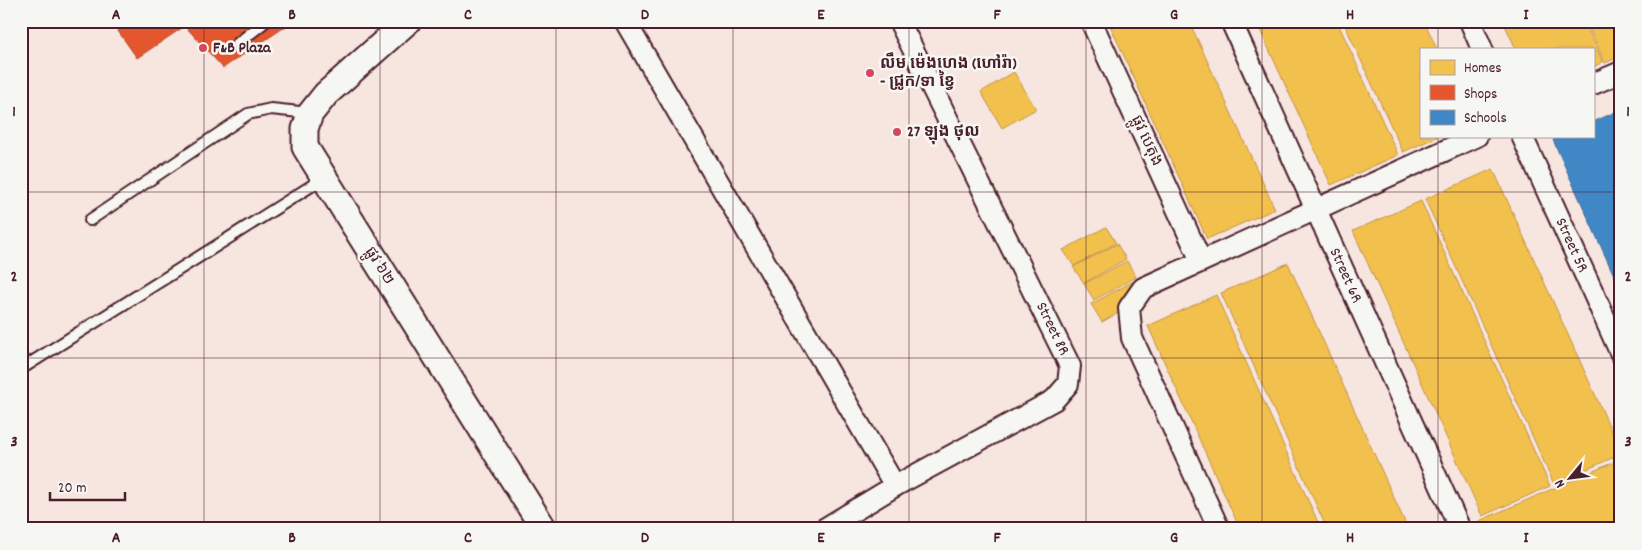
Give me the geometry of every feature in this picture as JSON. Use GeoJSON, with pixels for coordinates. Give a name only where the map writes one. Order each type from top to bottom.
{"type":"FeatureCollection","features":[{"type":"Feature","properties":{"kind":"street","name":"ផ្លូវ ៦២"},"geometry":{"type":"LineString","coordinates":[[408,21],[326,94],[310,114],[305,129],[305,147],[544,529]]}},
{"type":"Feature","properties":{"kind":"street"},"geometry":{"type":"LineString","coordinates":[[625,21],[895,486]]}},
{"type":"Feature","properties":{"kind":"street","name":"Street 8R"},"geometry":{"type":"LineString","coordinates":[[824,529],[895,486],[1054,400],[1068,384],[1070,366],[899,21]]}},
{"type":"Feature","properties":{"kind":"street","name":"ផ្លូវ បេតុង"},"geometry":{"type":"LineString","coordinates":[[1091,21],[1201,261]]}},
{"type":"Feature","properties":{"kind":"street","name":"Street 6R"},"geometry":{"type":"LineString","coordinates":[[1231,21],[1460,529]]}},
{"type":"Feature","properties":{"kind":"street"},"geometry":{"type":"LineString","coordinates":[[1470,21],[1482,48]]}},
{"type":"Feature","properties":{"kind":"street"},"geometry":{"type":"LineString","coordinates":[[1594,84],[1621,72]]}},
{"type":"Feature","properties":{"kind":"street"},"geometry":{"type":"LineString","coordinates":[[1219,529],[1132,338],[1129,308],[1143,288],[1473,138]]}},
{"type":"Feature","properties":{"kind":"street","name":"Street 5R"},"geometry":{"type":"LineString","coordinates":[[1523,138],[1621,354]]}},
{"type":"Feature","properties":{"kind":"lane"},"geometry":{"type":"LineString","coordinates":[[237,44],[266,21]]}},
{"type":"Feature","properties":{"kind":"lane"},"geometry":{"type":"LineString","coordinates":[[90,220],[248,114],[271,109],[310,114]]}},
{"type":"Feature","properties":{"kind":"lane"},"geometry":{"type":"LineString","coordinates":[[21,369],[324,178]]}},
{"type":"Feature","properties":{"kind":"building: Homes"},"geometry":{"type":"Polygon","coordinates":[[[1113,21],[1189,21],[1275,209],[1207,239],[1109,23],[1113,21]]]}},
{"type":"Feature","properties":{"kind":"building: Homes"},"geometry":{"type":"Polygon","coordinates":[[[1256,21],[1337,21],[1398,155],[1331,185],[1256,21]]]}},
{"type":"Feature","properties":{"kind":"building: Homes"},"geometry":{"type":"Polygon","coordinates":[[[1343,21],[1424,21],[1437,48],[1420,48],[1420,138],[1434,138],[1403,152],[1343,21]]]}},
{"type":"Feature","properties":{"kind":"building: Homes"},"geometry":{"type":"Polygon","coordinates":[[[1503,21],[1584,21],[1603,62],[1594,66],[1594,48],[1516,48],[1503,21]]]}},
{"type":"Feature","properties":{"kind":"building: Homes"},"geometry":{"type":"Polygon","coordinates":[[[1586,21],[1621,21],[1621,56],[1605,63],[1586,21]]]}},
{"type":"Feature","properties":{"kind":"building: Homes"},"geometry":{"type":"Polygon","coordinates":[[[1014,72],[1036,109],[1002,128],[981,92],[1014,72]]]}},
{"type":"Feature","properties":{"kind":"building: Homes"},"geometry":{"type":"Polygon","coordinates":[[[1493,169],[1621,452],[1621,454],[1554,484],[1425,199],[1493,169]]]}},
{"type":"Feature","properties":{"kind":"building: Homes"},"geometry":{"type":"Polygon","coordinates":[[[1421,201],[1550,486],[1482,516],[1353,231],[1421,201]]]}},
{"type":"Feature","properties":{"kind":"building: Homes"},"geometry":{"type":"Polygon","coordinates":[[[1106,227],[1116,243],[1074,266],[1063,250],[1106,227]]]}},
{"type":"Feature","properties":{"kind":"building: Homes"},"geometry":{"type":"Polygon","coordinates":[[[1117,244],[1126,259],[1084,283],[1073,267],[1117,244]]]}},
{"type":"Feature","properties":{"kind":"building: Homes"},"geometry":{"type":"Polygon","coordinates":[[[1127,261],[1136,277],[1094,300],[1084,284],[1127,261]]]}},
{"type":"Feature","properties":{"kind":"building: Homes"},"geometry":{"type":"Polygon","coordinates":[[[1288,263],[1408,529],[1327,529],[1221,293],[1288,263]]]}},
{"type":"Feature","properties":{"kind":"building: Homes"},"geometry":{"type":"Polygon","coordinates":[[[1134,281],[1122,311],[1102,322],[1091,304],[1134,281]]]}},
{"type":"Feature","properties":{"kind":"building: Homes"},"geometry":{"type":"Polygon","coordinates":[[[1216,295],[1321,529],[1240,529],[1148,326],[1216,295]]]}},
{"type":"Feature","properties":{"kind":"building: Homes"},"geometry":{"type":"Polygon","coordinates":[[[1621,459],[1621,529],[1482,529],[1479,521],[1621,459]]]}},
{"type":"Feature","properties":{"kind":"building: Shops"},"geometry":{"type":"Polygon","coordinates":[[[111,21],[294,21],[223,68],[185,26],[137,58],[111,21]]]}},
{"type":"Feature","properties":{"kind":"building: Schools"},"geometry":{"type":"Polygon","coordinates":[[[1621,111],[1621,291],[1553,140],[1558,138],[1594,138],[1594,122],[1621,111]]]}},
{"type":"Feature","properties":{"kind":"place","name":"F&B Plaza"},"geometry":{"type":"Point","coordinates":[203,48]}},
{"type":"Feature","properties":{"kind":"place","name":"លឹម ម៉េងហេង (ហៅរ៉ា) - ជ្រូក/ទា ខ្វៃ"},"geometry":{"type":"Point","coordinates":[870,73]}},
{"type":"Feature","properties":{"kind":"place","name":"27 ឡុង ថុល"},"geometry":{"type":"Point","coordinates":[897,132]}}]}
